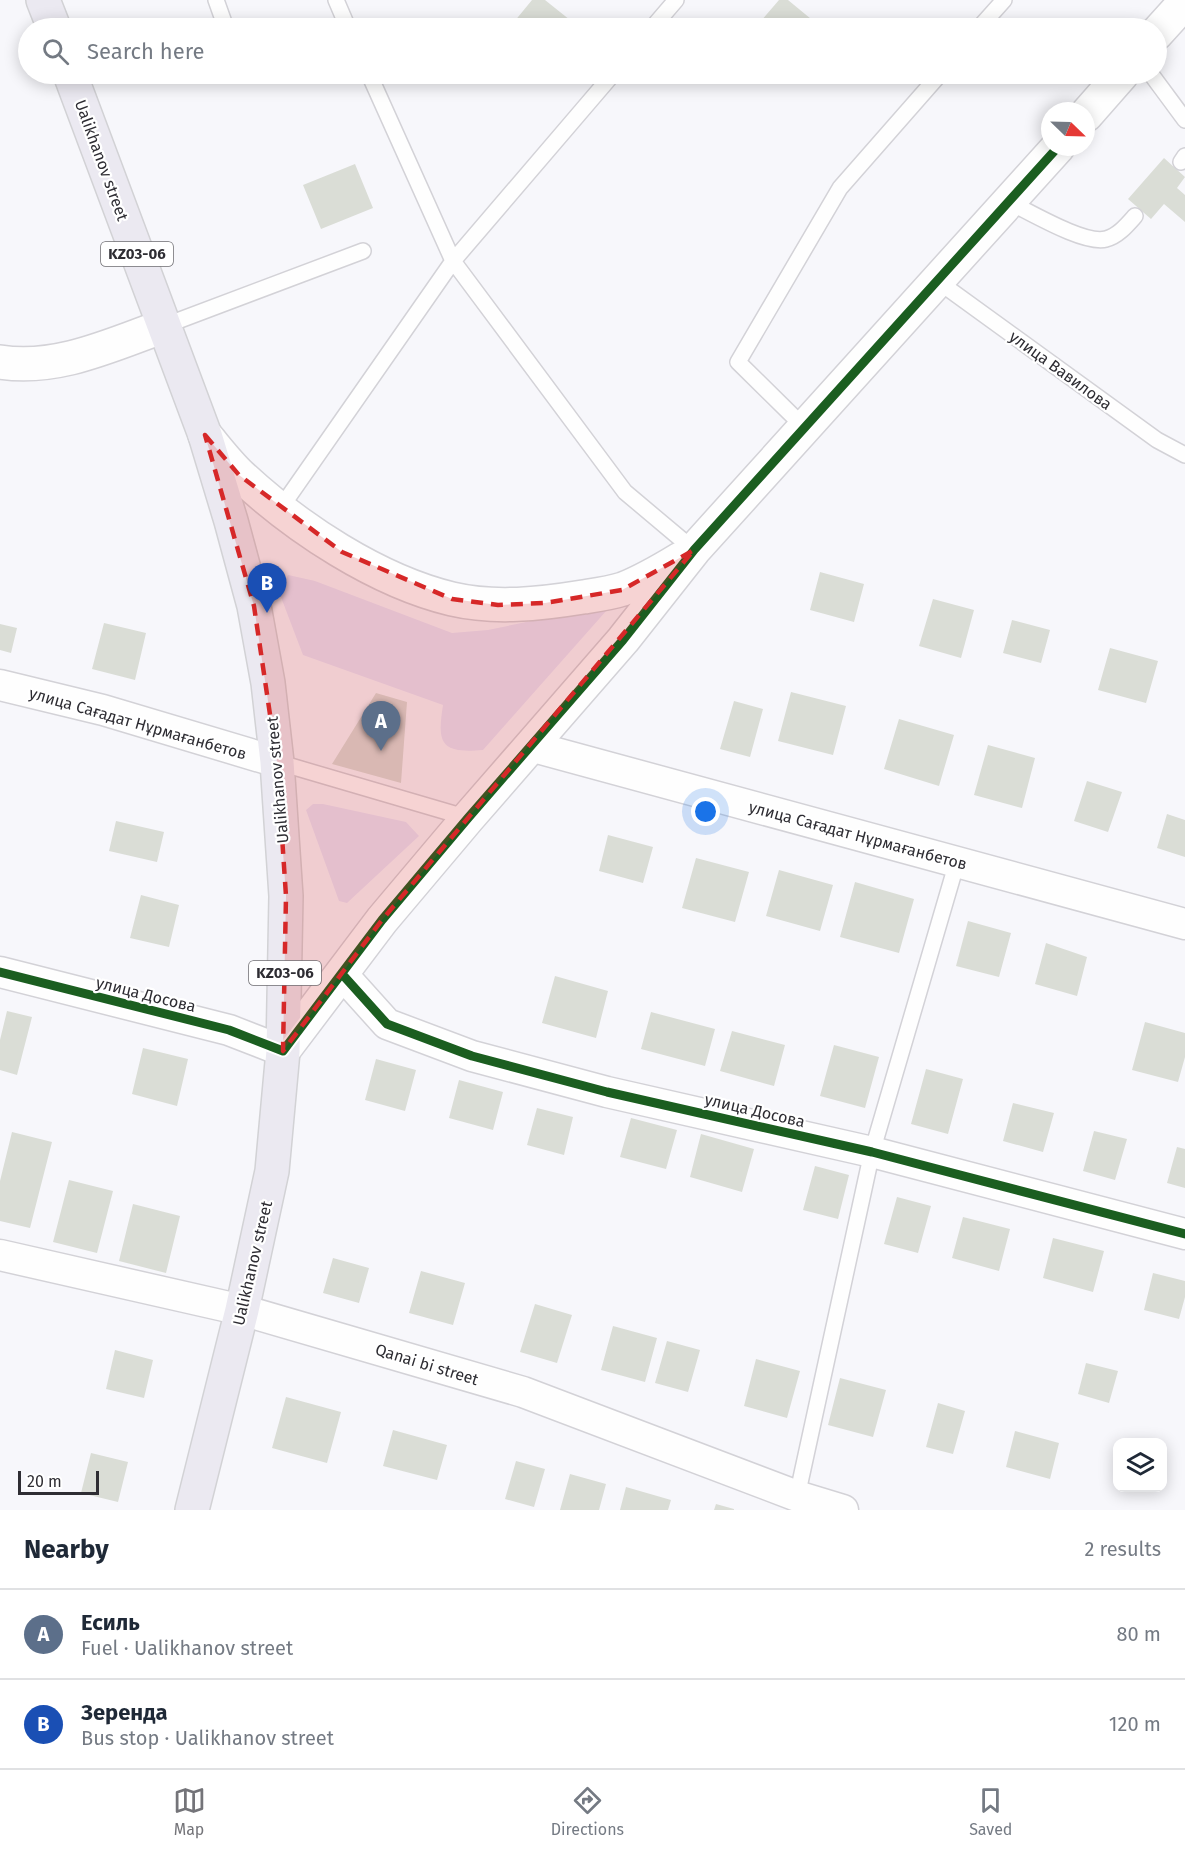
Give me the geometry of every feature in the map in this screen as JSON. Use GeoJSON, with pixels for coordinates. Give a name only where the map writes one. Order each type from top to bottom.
{"type":"FeatureCollection","features":[{"type":"Feature","properties":{"kind":"main road"},"geometry":{"type":"LineString","coordinates":[[43,0],[50,18]]}},
{"type":"Feature","properties":{"kind":"main road","name":"Ualikhanov street"},"geometry":{"type":"LineString","coordinates":[[74,84],[205,435],[254,606],[268,683],[277,762],[286,896],[283,1050],[272,1171],[242,1310],[192,1510]]}},
{"type":"Feature","properties":{"kind":"street"},"geometry":{"type":"LineString","coordinates":[[1167,18],[1177,4]]}},
{"type":"Feature","properties":{"kind":"street"},"geometry":{"type":"LineString","coordinates":[[1095,105],[1113,84]]}},
{"type":"Feature","properties":{"kind":"street"},"geometry":{"type":"LineString","coordinates":[[283,1050],[468,818],[623,640],[694,550],[804,427],[939,282],[1050,156]]}},
{"type":"Feature","properties":{"kind":"street"},"geometry":{"type":"LineString","coordinates":[[0,362],[39,364],[70,359],[164,326]]}},
{"type":"Feature","properties":{"kind":"street"},"geometry":{"type":"LineString","coordinates":[[205,435],[239,475],[280,508],[342,552],[405,582],[452,599],[498,605],[545,603],[622,590],[655,574],[694,550]]}},
{"type":"Feature","properties":{"kind":"street","name":"улица Сағадат Нұрмағанбетов"},"geometry":{"type":"LineString","coordinates":[[0,685],[104,710],[277,762]]}},
{"type":"Feature","properties":{"kind":"street","name":"улица Сағадат Нұрмағанбетов"},"geometry":{"type":"LineString","coordinates":[[530,746],[1185,924]]}},
{"type":"Feature","properties":{"kind":"street","name":"улица Досова"},"geometry":{"type":"LineString","coordinates":[[0,972],[229,1030],[283,1050]]}},
{"type":"Feature","properties":{"kind":"street","name":"улица Досова"},"geometry":{"type":"LineString","coordinates":[[342,974],[387,1024],[472,1056],[607,1092],[873,1152],[1185,1234]]}},
{"type":"Feature","properties":{"kind":"street","name":"Qanai bi street"},"geometry":{"type":"LineString","coordinates":[[0,1255],[242,1310],[523,1392],[796,1503],[843,1510]]}},
{"type":"Feature","properties":{"kind":"lane"},"geometry":{"type":"LineString","coordinates":[[216,0],[222,18]]}},
{"type":"Feature","properties":{"kind":"lane"},"geometry":{"type":"LineString","coordinates":[[336,0],[344,18]]}},
{"type":"Feature","properties":{"kind":"lane"},"geometry":{"type":"LineString","coordinates":[[661,18],[676,0]]}},
{"type":"Feature","properties":{"kind":"lane"},"geometry":{"type":"LineString","coordinates":[[988,18],[1004,0]]}},
{"type":"Feature","properties":{"kind":"lane"},"geometry":{"type":"LineString","coordinates":[[373,84],[453,261],[625,492],[694,550]]}},
{"type":"Feature","properties":{"kind":"lane"},"geometry":{"type":"LineString","coordinates":[[280,508],[453,261],[605,84]]}},
{"type":"Feature","properties":{"kind":"lane"},"geometry":{"type":"LineString","coordinates":[[804,427],[738,362],[840,188],[931,84]]}},
{"type":"Feature","properties":{"kind":"lane"},"geometry":{"type":"LineString","coordinates":[[1158,84],[1185,120]]}},
{"type":"Feature","properties":{"kind":"lane"},"geometry":{"type":"LineString","coordinates":[[1009,202],[1079,235],[1104,240],[1114,236],[1136,216]]}},
{"type":"Feature","properties":{"kind":"lane"},"geometry":{"type":"LineString","coordinates":[[164,326],[363,251]]}},
{"type":"Feature","properties":{"kind":"lane","name":"улица Вавилова"},"geometry":{"type":"LineString","coordinates":[[939,282],[1157,440],[1185,455]]}},
{"type":"Feature","properties":{"kind":"lane"},"geometry":{"type":"LineString","coordinates":[[277,762],[468,818]]}},
{"type":"Feature","properties":{"kind":"lane"},"geometry":{"type":"LineString","coordinates":[[796,1503],[873,1152],[957,862]]}},
{"type":"Feature","properties":{"kind":"highlighted area"},"geometry":{"type":"Polygon","coordinates":[[[205,435],[239,475],[342,552],[452,599],[498,605],[545,603],[622,590],[694,550],[382,920],[283,1051],[286,896],[277,762],[254,606],[205,435]]]}},
{"type":"Feature","properties":{"kind":"shaded area"},"geometry":{"type":"Polygon","coordinates":[[[288,575],[315,581],[452,633],[488,630],[603,606],[607,610],[483,750],[458,750],[450,748],[442,737],[443,705],[303,655],[279,592],[288,575]]]}},
{"type":"Feature","properties":{"kind":"shaded area"},"geometry":{"type":"Polygon","coordinates":[[[313,804],[323,804],[406,822],[419,836],[347,903],[339,901],[306,810],[313,804]]]}},
{"type":"Feature","properties":{"kind":"building"},"geometry":{"type":"Polygon","coordinates":[[[532,0],[545,0],[568,18],[517,18],[532,0]]]}},
{"type":"Feature","properties":{"kind":"building"},"geometry":{"type":"Polygon","coordinates":[[[779,0],[788,0],[810,18],[764,18],[779,0]]]}},
{"type":"Feature","properties":{"kind":"building"},"geometry":{"type":"Polygon","coordinates":[[[1164,158],[1185,177],[1177,188],[1185,195],[1185,222],[1164,204],[1151,219],[1128,199],[1164,158]]]}},
{"type":"Feature","properties":{"kind":"building"},"geometry":{"type":"Polygon","coordinates":[[[355,164],[373,208],[321,229],[303,185],[355,164]]]}},
{"type":"Feature","properties":{"kind":"building"},"geometry":{"type":"Polygon","coordinates":[[[820,572],[864,584],[854,622],[810,610],[820,572]]]}},
{"type":"Feature","properties":{"kind":"building"},"geometry":{"type":"Polygon","coordinates":[[[933,599],[974,610],[961,658],[919,646],[933,599]]]}},
{"type":"Feature","properties":{"kind":"building"},"geometry":{"type":"Polygon","coordinates":[[[1012,620],[1050,630],[1041,663],[1003,653],[1012,620]]]}},
{"type":"Feature","properties":{"kind":"building"},"geometry":{"type":"Polygon","coordinates":[[[104,623],[146,633],[135,680],[92,669],[104,623]]]}},
{"type":"Feature","properties":{"kind":"building"},"geometry":{"type":"Polygon","coordinates":[[[0,624],[17,628],[11,653],[0,650],[0,624]]]}},
{"type":"Feature","properties":{"kind":"building"},"geometry":{"type":"Polygon","coordinates":[[[1110,648],[1158,661],[1146,703],[1098,690],[1110,648]]]}},
{"type":"Feature","properties":{"kind":"building"},"geometry":{"type":"Polygon","coordinates":[[[791,692],[846,706],[833,755],[778,741],[791,692]]]}},
{"type":"Feature","properties":{"kind":"building"},"geometry":{"type":"Polygon","coordinates":[[[376,693],[407,702],[401,783],[332,764],[376,693]]]}},
{"type":"Feature","properties":{"kind":"building"},"geometry":{"type":"Polygon","coordinates":[[[734,701],[763,709],[750,757],[720,749],[734,701]]]}},
{"type":"Feature","properties":{"kind":"building"},"geometry":{"type":"Polygon","coordinates":[[[899,719],[954,735],[939,786],[884,769],[899,719]]]}},
{"type":"Feature","properties":{"kind":"building"},"geometry":{"type":"Polygon","coordinates":[[[988,745],[1035,758],[1022,808],[974,795],[988,745]]]}},
{"type":"Feature","properties":{"kind":"building"},"geometry":{"type":"Polygon","coordinates":[[[1087,781],[1122,792],[1108,832],[1074,821],[1087,781]]]}},
{"type":"Feature","properties":{"kind":"building"},"geometry":{"type":"Polygon","coordinates":[[[1167,814],[1185,820],[1185,857],[1157,848],[1167,814]]]}},
{"type":"Feature","properties":{"kind":"building"},"geometry":{"type":"Polygon","coordinates":[[[116,821],[164,832],[157,862],[109,851],[116,821]]]}},
{"type":"Feature","properties":{"kind":"building"},"geometry":{"type":"Polygon","coordinates":[[[608,835],[653,847],[643,883],[599,871],[608,835]]]}},
{"type":"Feature","properties":{"kind":"building"},"geometry":{"type":"Polygon","coordinates":[[[696,858],[749,872],[735,922],[682,908],[696,858]]]}},
{"type":"Feature","properties":{"kind":"building"},"geometry":{"type":"Polygon","coordinates":[[[779,870],[833,885],[820,931],[766,916],[779,870]]]}},
{"type":"Feature","properties":{"kind":"building"},"geometry":{"type":"Polygon","coordinates":[[[855,882],[914,899],[899,953],[840,937],[855,882]]]}},
{"type":"Feature","properties":{"kind":"building"},"geometry":{"type":"Polygon","coordinates":[[[141,895],[179,905],[169,947],[130,938],[141,895]]]}},
{"type":"Feature","properties":{"kind":"building"},"geometry":{"type":"Polygon","coordinates":[[[968,921],[1011,933],[999,977],[956,966],[968,921]]]}},
{"type":"Feature","properties":{"kind":"building"},"geometry":{"type":"Polygon","coordinates":[[[1046,943],[1087,957],[1077,996],[1035,984],[1046,943]]]}},
{"type":"Feature","properties":{"kind":"building"},"geometry":{"type":"Polygon","coordinates":[[[555,976],[608,991],[596,1038],[542,1023],[555,976]]]}},
{"type":"Feature","properties":{"kind":"building"},"geometry":{"type":"Polygon","coordinates":[[[7,1011],[32,1017],[17,1075],[0,1070],[0,1040],[7,1011]]]}},
{"type":"Feature","properties":{"kind":"building"},"geometry":{"type":"Polygon","coordinates":[[[651,1012],[715,1029],[705,1066],[641,1049],[651,1012]]]}},
{"type":"Feature","properties":{"kind":"building"},"geometry":{"type":"Polygon","coordinates":[[[1145,1022],[1185,1033],[1185,1057],[1178,1082],[1132,1070],[1145,1022]]]}},
{"type":"Feature","properties":{"kind":"building"},"geometry":{"type":"Polygon","coordinates":[[[732,1031],[785,1045],[774,1086],[720,1071],[732,1031]]]}},
{"type":"Feature","properties":{"kind":"building"},"geometry":{"type":"Polygon","coordinates":[[[834,1045],[879,1057],[865,1108],[820,1096],[834,1045]]]}},
{"type":"Feature","properties":{"kind":"building"},"geometry":{"type":"Polygon","coordinates":[[[143,1048],[188,1059],[177,1106],[132,1094],[143,1048]]]}},
{"type":"Feature","properties":{"kind":"building"},"geometry":{"type":"Polygon","coordinates":[[[376,1059],[416,1070],[405,1111],[365,1100],[376,1059]]]}},
{"type":"Feature","properties":{"kind":"building"},"geometry":{"type":"Polygon","coordinates":[[[926,1069],[963,1079],[948,1134],[911,1124],[926,1069]]]}},
{"type":"Feature","properties":{"kind":"building"},"geometry":{"type":"Polygon","coordinates":[[[459,1080],[503,1092],[493,1130],[449,1118],[459,1080]]]}},
{"type":"Feature","properties":{"kind":"building"},"geometry":{"type":"Polygon","coordinates":[[[1013,1103],[1054,1113],[1043,1152],[1003,1141],[1013,1103]]]}},
{"type":"Feature","properties":{"kind":"building"},"geometry":{"type":"Polygon","coordinates":[[[537,1108],[573,1117],[564,1155],[527,1145],[537,1108]]]}},
{"type":"Feature","properties":{"kind":"building"},"geometry":{"type":"Polygon","coordinates":[[[631,1118],[677,1130],[666,1169],[620,1157],[631,1118]]]}},
{"type":"Feature","properties":{"kind":"building"},"geometry":{"type":"Polygon","coordinates":[[[1094,1131],[1127,1139],[1115,1180],[1083,1171],[1094,1131]]]}},
{"type":"Feature","properties":{"kind":"building"},"geometry":{"type":"Polygon","coordinates":[[[12,1132],[52,1142],[30,1228],[0,1221],[0,1181],[12,1132]]]}},
{"type":"Feature","properties":{"kind":"building"},"geometry":{"type":"Polygon","coordinates":[[[701,1134],[754,1149],[742,1192],[690,1177],[701,1134]]]}},
{"type":"Feature","properties":{"kind":"building"},"geometry":{"type":"Polygon","coordinates":[[[1177,1147],[1185,1149],[1185,1188],[1167,1183],[1177,1147]]]}},
{"type":"Feature","properties":{"kind":"building"},"geometry":{"type":"Polygon","coordinates":[[[815,1166],[849,1175],[838,1219],[803,1210],[815,1166]]]}},
{"type":"Feature","properties":{"kind":"building"},"geometry":{"type":"Polygon","coordinates":[[[69,1180],[113,1191],[97,1253],[53,1242],[69,1180]]]}},
{"type":"Feature","properties":{"kind":"building"},"geometry":{"type":"Polygon","coordinates":[[[897,1197],[931,1206],[918,1253],[884,1244],[897,1197]]]}},
{"type":"Feature","properties":{"kind":"building"},"geometry":{"type":"Polygon","coordinates":[[[133,1204],[180,1216],[166,1273],[119,1261],[133,1204]]]}},
{"type":"Feature","properties":{"kind":"building"},"geometry":{"type":"Polygon","coordinates":[[[963,1217],[1010,1229],[999,1271],[952,1258],[963,1217]]]}},
{"type":"Feature","properties":{"kind":"building"},"geometry":{"type":"Polygon","coordinates":[[[1053,1238],[1104,1251],[1093,1292],[1043,1278],[1053,1238]]]}},
{"type":"Feature","properties":{"kind":"building"},"geometry":{"type":"Polygon","coordinates":[[[333,1258],[369,1268],[359,1303],[323,1293],[333,1258]]]}},
{"type":"Feature","properties":{"kind":"building"},"geometry":{"type":"Polygon","coordinates":[[[421,1271],[465,1283],[453,1325],[409,1313],[421,1271]]]}},
{"type":"Feature","properties":{"kind":"building"},"geometry":{"type":"Polygon","coordinates":[[[1153,1273],[1185,1281],[1185,1297],[1179,1319],[1144,1310],[1153,1273]]]}},
{"type":"Feature","properties":{"kind":"building"},"geometry":{"type":"Polygon","coordinates":[[[535,1304],[572,1315],[557,1363],[520,1352],[535,1304]]]}},
{"type":"Feature","properties":{"kind":"building"},"geometry":{"type":"Polygon","coordinates":[[[613,1326],[657,1338],[645,1382],[601,1370],[613,1326]]]}},
{"type":"Feature","properties":{"kind":"building"},"geometry":{"type":"Polygon","coordinates":[[[667,1341],[700,1350],[688,1392],[655,1383],[667,1341]]]}},
{"type":"Feature","properties":{"kind":"building"},"geometry":{"type":"Polygon","coordinates":[[[115,1350],[153,1360],[144,1398],[106,1389],[115,1350]]]}},
{"type":"Feature","properties":{"kind":"building"},"geometry":{"type":"Polygon","coordinates":[[[756,1359],[800,1371],[787,1418],[744,1406],[756,1359]]]}},
{"type":"Feature","properties":{"kind":"building"},"geometry":{"type":"Polygon","coordinates":[[[1086,1363],[1118,1371],[1109,1403],[1078,1394],[1086,1363]]]}},
{"type":"Feature","properties":{"kind":"building"},"geometry":{"type":"Polygon","coordinates":[[[840,1378],[886,1390],[873,1437],[828,1425],[840,1378]]]}},
{"type":"Feature","properties":{"kind":"building"},"geometry":{"type":"Polygon","coordinates":[[[286,1397],[341,1412],[327,1463],[272,1448],[286,1397]]]}},
{"type":"Feature","properties":{"kind":"building"},"geometry":{"type":"Polygon","coordinates":[[[938,1403],[965,1411],[953,1454],[926,1447],[938,1403]]]}},
{"type":"Feature","properties":{"kind":"building"},"geometry":{"type":"Polygon","coordinates":[[[393,1430],[447,1445],[437,1480],[383,1466],[393,1430]]]}},
{"type":"Feature","properties":{"kind":"building"},"geometry":{"type":"Polygon","coordinates":[[[1015,1431],[1059,1443],[1050,1479],[1006,1467],[1015,1431]]]}},
{"type":"Feature","properties":{"kind":"building"},"geometry":{"type":"Polygon","coordinates":[[[91,1453],[128,1462],[118,1502],[81,1493],[91,1453]]]}},
{"type":"Feature","properties":{"kind":"building"},"geometry":{"type":"Polygon","coordinates":[[[516,1461],[545,1469],[534,1507],[505,1499],[516,1461]]]}},
{"type":"Feature","properties":{"kind":"building"},"geometry":{"type":"Polygon","coordinates":[[[570,1474],[606,1484],[599,1510],[560,1510],[570,1474]]]}},
{"type":"Feature","properties":{"kind":"building"},"geometry":{"type":"Polygon","coordinates":[[[626,1487],[671,1500],[668,1510],[620,1510],[626,1487]]]}},
{"type":"Feature","properties":{"kind":"building"},"geometry":{"type":"Polygon","coordinates":[[[716,1504],[734,1509],[734,1510],[714,1510],[716,1504]]]}},
{"type":"Feature","properties":{"kind":"cycle path"},"geometry":{"type":"LineString","coordinates":[[0,972],[229,1030],[283,1051],[382,920],[623,640],[694,550],[1050,156]]}},
{"type":"Feature","properties":{"kind":"cycle path"},"geometry":{"type":"LineString","coordinates":[[342,974],[387,1024],[472,1056],[607,1092],[872,1152],[1185,1234]]}},
{"type":"Feature","properties":{"kind":"place","name":"Зеренда"},"geometry":{"type":"Point","coordinates":[267,613]}},
{"type":"Feature","properties":{"kind":"place","name":"Есиль"},"geometry":{"type":"Point","coordinates":[381,751]}}]}
